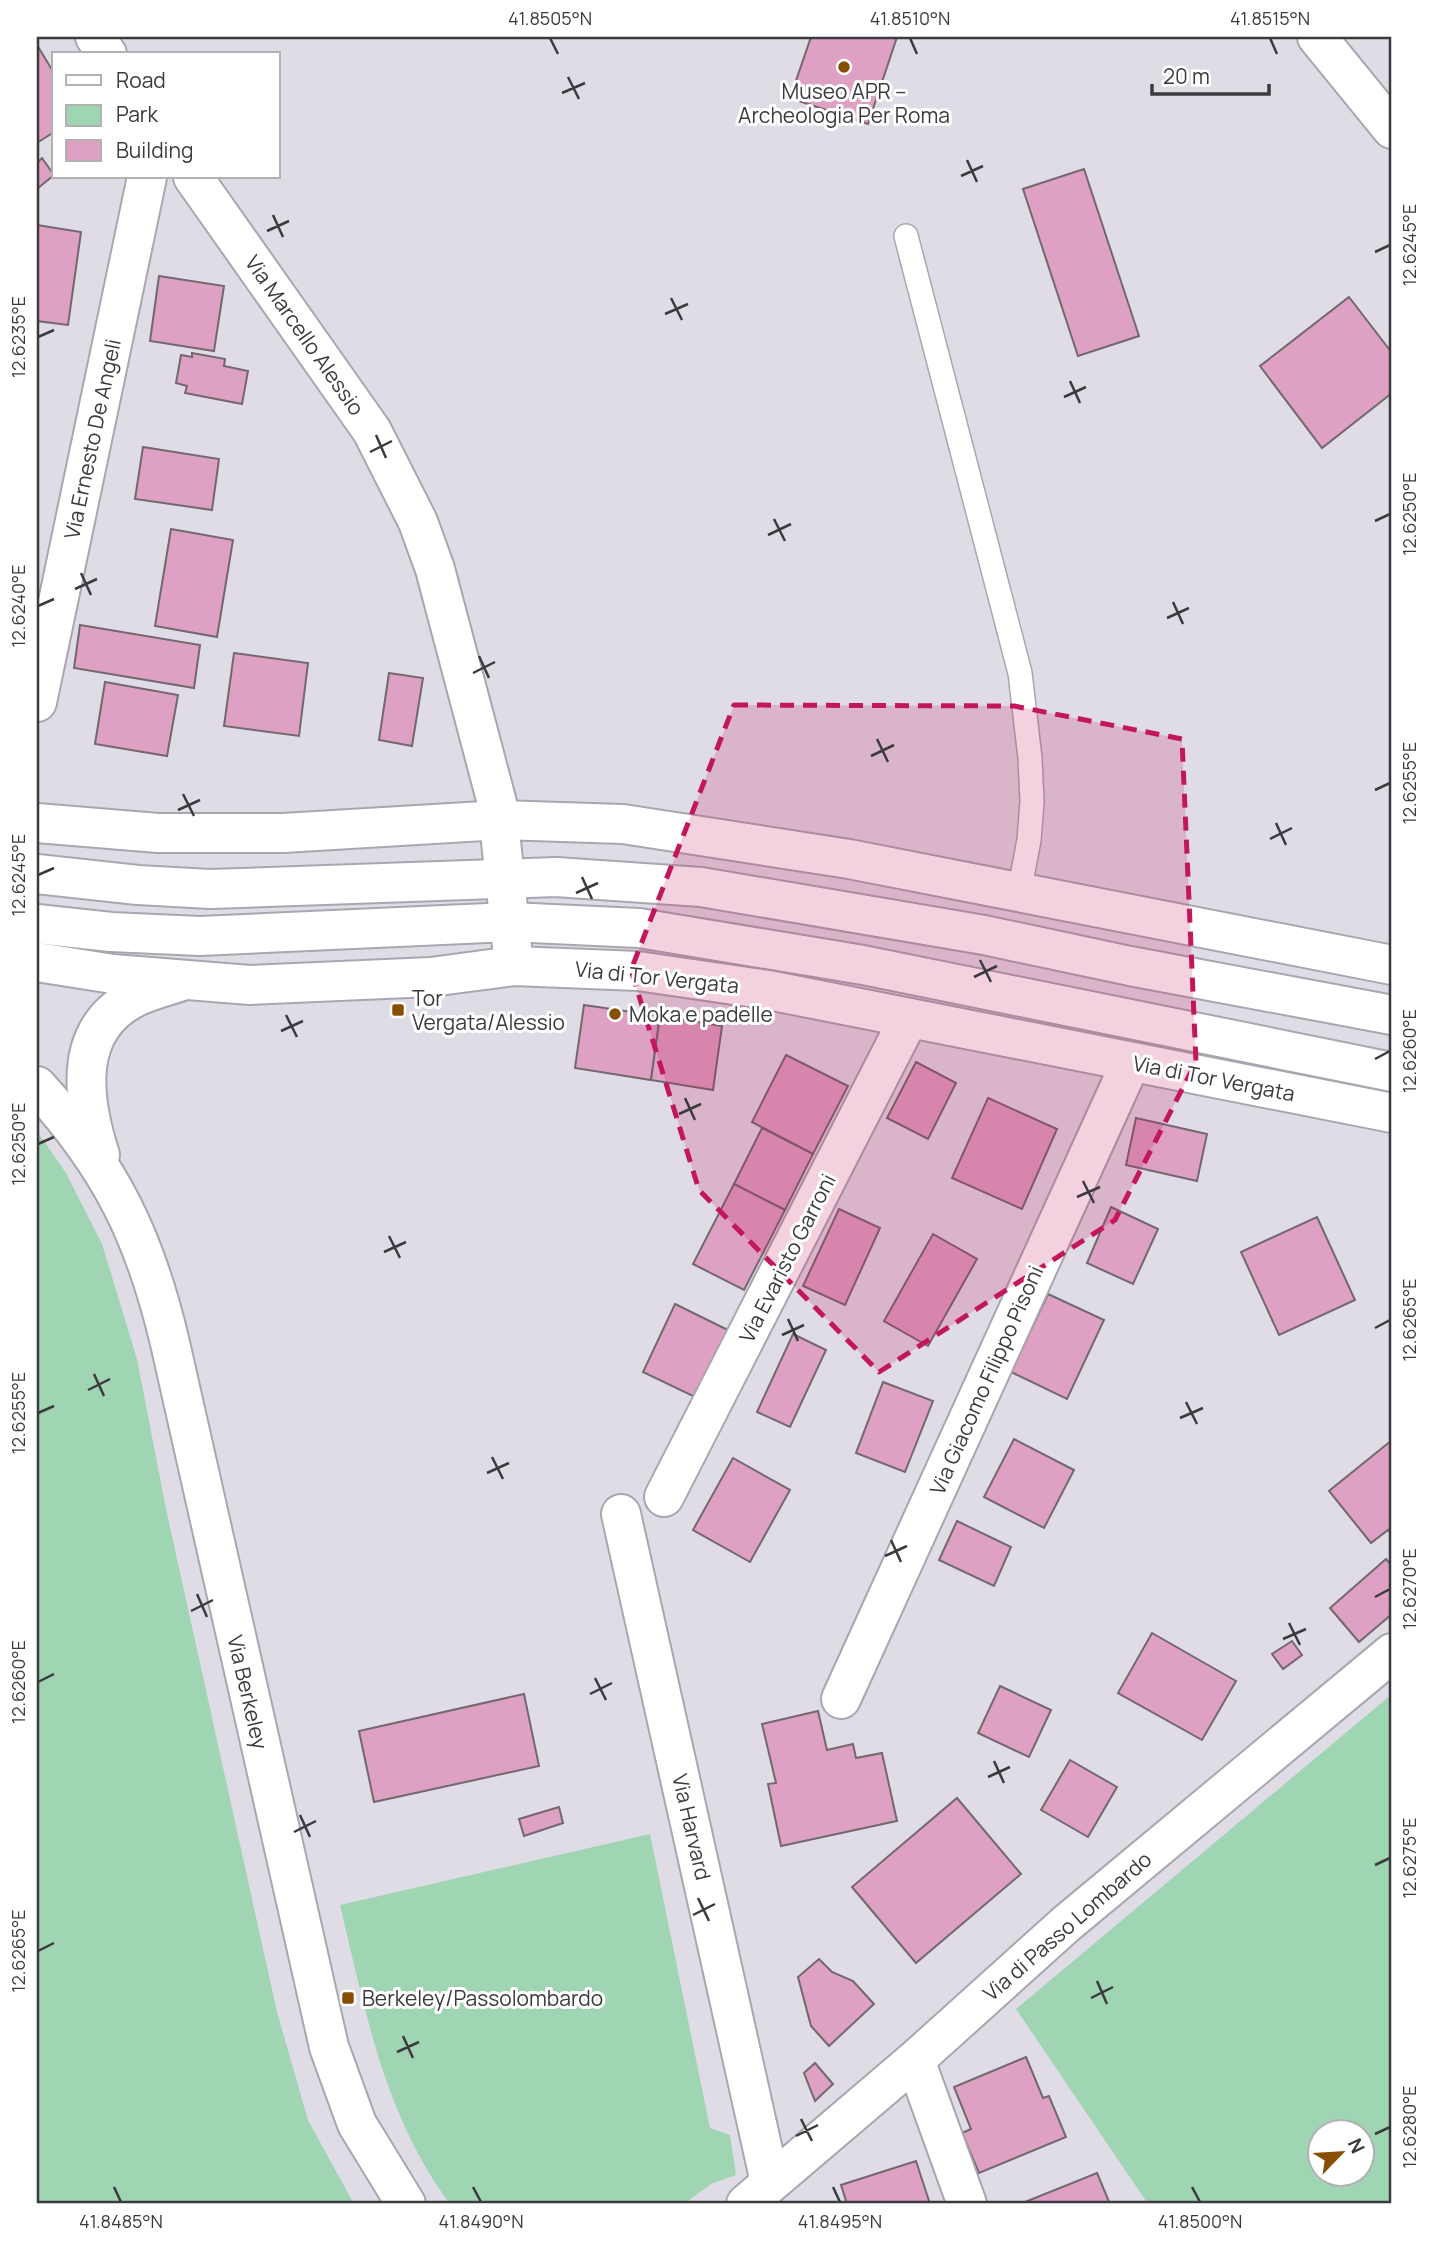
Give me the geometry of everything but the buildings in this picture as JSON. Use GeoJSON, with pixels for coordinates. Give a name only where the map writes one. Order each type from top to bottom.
{"type":"FeatureCollection","features":[{"type":"Feature","properties":{"kind":"street"},"geometry":{"type":"LineString","coordinates":[[95,37],[106,52]]}},
{"type":"Feature","properties":{"kind":"street"},"geometry":{"type":"LineString","coordinates":[[1317,37],[1392,129]]}},
{"type":"Feature","properties":{"kind":"street","name":"Via Ernesto De Angeli"},"geometry":{"type":"LineString","coordinates":[[37,702],[147,178]]}},
{"type":"Feature","properties":{"kind":"street","name":"Via Marcello Alessio"},"geometry":{"type":"LineString","coordinates":[[194,178],[365,420],[407,495],[435,569],[489,764],[500,820],[514,966]]}},
{"type":"Feature","properties":{"kind":"street"},"geometry":{"type":"LineString","coordinates":[[37,823],[158,833],[283,833],[500,820],[597,822],[662,828],[769,845],[1392,965]]}},
{"type":"Feature","properties":{"kind":"street"},"geometry":{"type":"LineString","coordinates":[[37,874],[138,886],[210,889],[507,878],[633,880],[754,894],[1392,1015]]}},
{"type":"Feature","properties":{"kind":"street","name":"Via di Tor Vergata"},"geometry":{"type":"LineString","coordinates":[[37,924],[111,932],[200,936],[510,922],[639,928],[714,938],[863,965],[1392,1072]]}},
{"type":"Feature","properties":{"kind":"street","name":"Via di Tor Vergata"},"geometry":{"type":"LineString","coordinates":[[37,962],[250,985],[431,977],[514,966],[638,971],[768,990],[1392,1113]]}},
{"type":"Feature","properties":{"kind":"street","name":"Via Berkeley"},"geometry":{"type":"LineString","coordinates":[[186,980],[146,993],[122,1006],[99,1027],[92,1038],[87,1059],[86,1084],[95,1139],[106,1174],[140,1239],[160,1303],[332,2057],[350,2108],[366,2142],[405,2204]]}},
{"type":"Feature","properties":{"kind":"street","name":"Via Evaristo Garroni"},"geometry":{"type":"LineString","coordinates":[[664,1497],[909,1018]]}},
{"type":"Feature","properties":{"kind":"street","name":"Via Giacomo Filippo Pisoni"},"geometry":{"type":"LineString","coordinates":[[841,1699],[1131,1062]]}},
{"type":"Feature","properties":{"kind":"street","name":"Via Berkeley"},"geometry":{"type":"LineString","coordinates":[[37,1086],[106,1174]]}},
{"type":"Feature","properties":{"kind":"street","name":"Via Harvard"},"geometry":{"type":"LineString","coordinates":[[621,1514],[758,2193]]}},
{"type":"Feature","properties":{"kind":"street","name":"Via di Passo Lombardo"},"geometry":{"type":"LineString","coordinates":[[758,2193],[915,2060],[1066,1924],[1392,1654]]}},
{"type":"Feature","properties":{"kind":"street"},"geometry":{"type":"LineString","coordinates":[[915,2060],[967,2204]]}},
{"type":"Feature","properties":{"kind":"lane"},"geometry":{"type":"LineString","coordinates":[[906,236],[1020,673],[1027,722],[1032,802],[1029,840],[1019,893]]}},
{"type":"Feature","properties":{"kind":"highlighted area"},"geometry":{"type":"Polygon","coordinates":[[[734,705],[1014,706],[1182,739],[1196,1062],[1115,1220],[879,1372],[699,1190],[631,970],[734,705]]]}},
{"type":"Feature","properties":{"kind":"green space"},"geometry":{"type":"Polygon","coordinates":[[[37,1131],[66,1173],[102,1244],[137,1359],[166,1509],[277,2012],[308,2120],[354,2204],[37,2204],[37,1131]]]}},
{"type":"Feature","properties":{"kind":"green space"},"geometry":{"type":"Polygon","coordinates":[[[1392,1694],[1392,2204],[1148,2204],[1016,2009],[1392,1694]]]}},
{"type":"Feature","properties":{"kind":"green space"},"geometry":{"type":"Polygon","coordinates":[[[650,1834],[710,2128],[730,2135],[736,2175],[711,2184],[684,2204],[450,2204],[427,2170],[393,2098],[368,2022],[340,1905],[650,1834]]]}},
{"type":"Feature","properties":{"kind":"place","name":"Museo APR – Archeologia Per Roma"},"geometry":{"type":"Point","coordinates":[844,67]}},
{"type":"Feature","properties":{"kind":"place","name":"Tor Vergata/Alessio"},"geometry":{"type":"Point","coordinates":[398,1010]}},
{"type":"Feature","properties":{"kind":"place","name":"Moka e padelle"},"geometry":{"type":"Point","coordinates":[615,1014]}},
{"type":"Feature","properties":{"kind":"place","name":"Berkeley/Passolombardo"},"geometry":{"type":"Point","coordinates":[348,1998]}}]}
